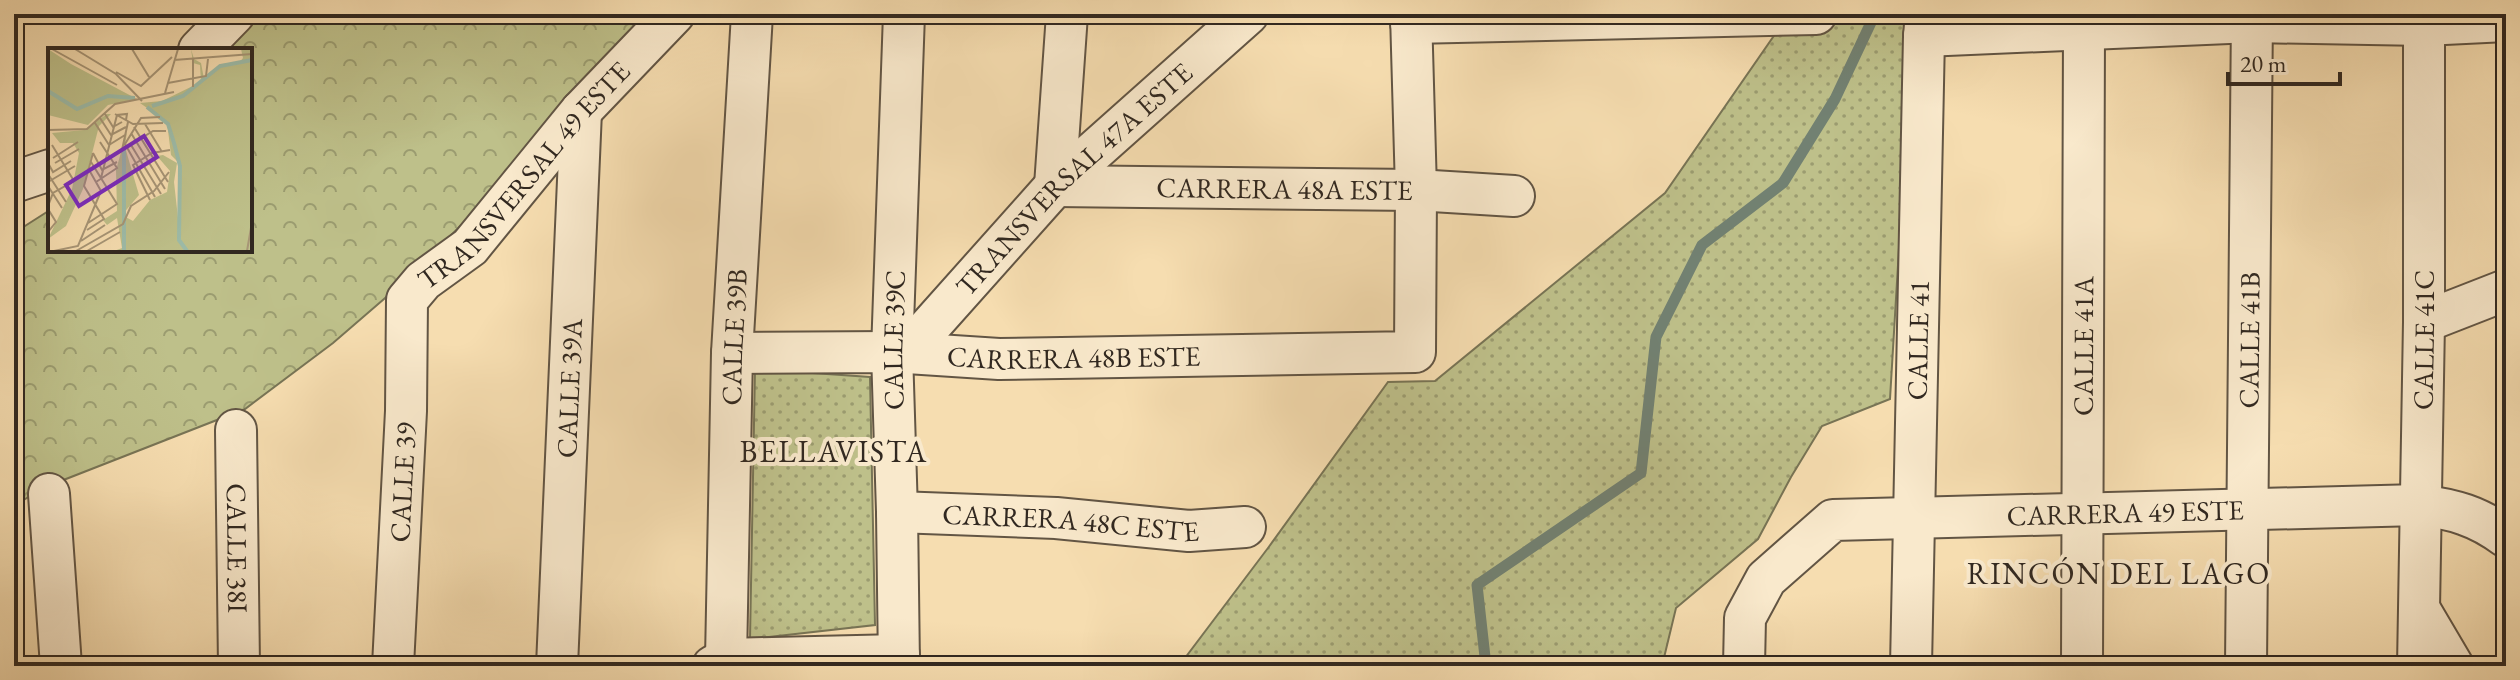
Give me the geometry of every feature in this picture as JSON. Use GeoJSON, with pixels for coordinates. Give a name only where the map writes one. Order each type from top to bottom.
{"type":"FeatureCollection","features":[{"type":"Feature","properties":{"kind":"street"},"geometry":{"type":"LineString","coordinates":[[201,48],[234,14]]}},
{"type":"Feature","properties":{"kind":"street","name":"TRANSVERSAL 49 ESTE"},"geometry":{"type":"LineString","coordinates":[[407,300],[423,281],[470,247],[581,111],[674,14]]}},
{"type":"Feature","properties":{"kind":"street","name":"CALLE 39B"},"geometry":{"type":"LineString","coordinates":[[719,662],[732,353],[752,14]]}},
{"type":"Feature","properties":{"kind":"street","name":"CALLE 39C"},"geometry":{"type":"LineString","coordinates":[[899,660],[897,512],[904,14]]}},
{"type":"Feature","properties":{"kind":"street"},"geometry":{"type":"LineString","coordinates":[[1055,186],[1067,14]]}},
{"type":"Feature","properties":{"kind":"street"},"geometry":{"type":"LineString","coordinates":[[1416,190],[1411,18],[1815,15]]}},
{"type":"Feature","properties":{"kind":"street","name":"TRANSVERSAL 47A ESTE"},"geometry":{"type":"LineString","coordinates":[[899,353],[1055,186],[1242,17]]}},
{"type":"Feature","properties":{"kind":"street"},"geometry":{"type":"LineString","coordinates":[[1925,25],[2084,27],[2252,18],[2506,21]]}},
{"type":"Feature","properties":{"kind":"street","name":"CALLE 41B"},"geometry":{"type":"LineString","coordinates":[[2246,666],[2252,18]]}},
{"type":"Feature","properties":{"kind":"street","name":"CALLE 41C"},"geometry":{"type":"LineString","coordinates":[[2418,666],[2424,322],[2424,19]]}},
{"type":"Feature","properties":{"kind":"street","name":"CALLE 41"},"geometry":{"type":"LineString","coordinates":[[1911,666],[1925,25]]}},
{"type":"Feature","properties":{"kind":"street","name":"CALLE 41A"},"geometry":{"type":"LineString","coordinates":[[2082,666],[2084,27]]}},
{"type":"Feature","properties":{"kind":"street","name":"CALLE 39A"},"geometry":{"type":"LineString","coordinates":[[557,666],[581,111]]}},
{"type":"Feature","properties":{"kind":"street","name":"CARRERA 48A ESTE"},"geometry":{"type":"LineString","coordinates":[[1055,186],[1416,190],[1514,196]]}},
{"type":"Feature","properties":{"kind":"street","name":"CARRERA 48B ESTE"},"geometry":{"type":"LineString","coordinates":[[732,353],[899,353],[999,359],[1415,352],[1416,190]]}},
{"type":"Feature","properties":{"kind":"street"},"geometry":{"type":"LineString","coordinates":[[2424,322],[2506,290]]}},
{"type":"Feature","properties":{"kind":"street","name":"CALLE 39"},"geometry":{"type":"LineString","coordinates":[[393,666],[406,411],[407,300]]}},
{"type":"Feature","properties":{"kind":"street","name":"CALLE 38I"},"geometry":{"type":"LineString","coordinates":[[236,430],[239,666]]}},
{"type":"Feature","properties":{"kind":"street"},"geometry":{"type":"LineString","coordinates":[[49,494],[61,666]]}},
{"type":"Feature","properties":{"kind":"street","name":"CARRERA 49 ESTE"},"geometry":{"type":"LineString","coordinates":[[1744,666],[1745,618],[1766,579],[1833,520],[2419,505],[2453,509],[2492,526],[2506,537]]}},
{"type":"Feature","properties":{"kind":"street","name":"CARRERA 48C ESTE"},"geometry":{"type":"LineString","coordinates":[[897,512],[1056,518],[1189,531],[1245,527]]}},
{"type":"Feature","properties":{"kind":"street"},"geometry":{"type":"LineString","coordinates":[[2420,610],[2453,666]]}},
{"type":"Feature","properties":{"kind":"street"},"geometry":{"type":"LineString","coordinates":[[719,662],[899,660]]}},
{"type":"Feature","properties":{"kind":"green space"},"geometry":{"type":"Polygon","coordinates":[[[244,14],[662,14],[579,108],[406,280],[333,343],[245,409],[43,488],[14,506],[14,233],[48,211],[48,252],[252,252],[252,48],[216,48],[244,14]]]}},
{"type":"Feature","properties":{"kind":"green space"},"geometry":{"type":"Polygon","coordinates":[[[1789,14],[1913,14],[1890,399],[1822,426],[1758,539],[1676,608],[1662,666],[1179,666],[1388,382],[1435,381],[1665,193],[1789,14]]]}},
{"type":"Feature","properties":{"kind":"green space"},"geometry":{"type":"Polygon","coordinates":[[[755,369],[870,377],[875,625],[750,639],[755,369]]]}},
{"type":"Feature","properties":{"kind":"waterway"},"geometry":{"type":"LineString","coordinates":[[1486,666],[1477,585],[1641,473],[1656,337],[1702,245],[1783,183],[1835,99],[1875,14]]}},
{"type":"Feature","properties":{"kind":"district","name":"BELLAVISTA"},"geometry":{"type":"Point","coordinates":[834,451]}},
{"type":"Feature","properties":{"kind":"district","name":"RINCÓN DEL LAGO"},"geometry":{"type":"Point","coordinates":[2119,573]}}]}
